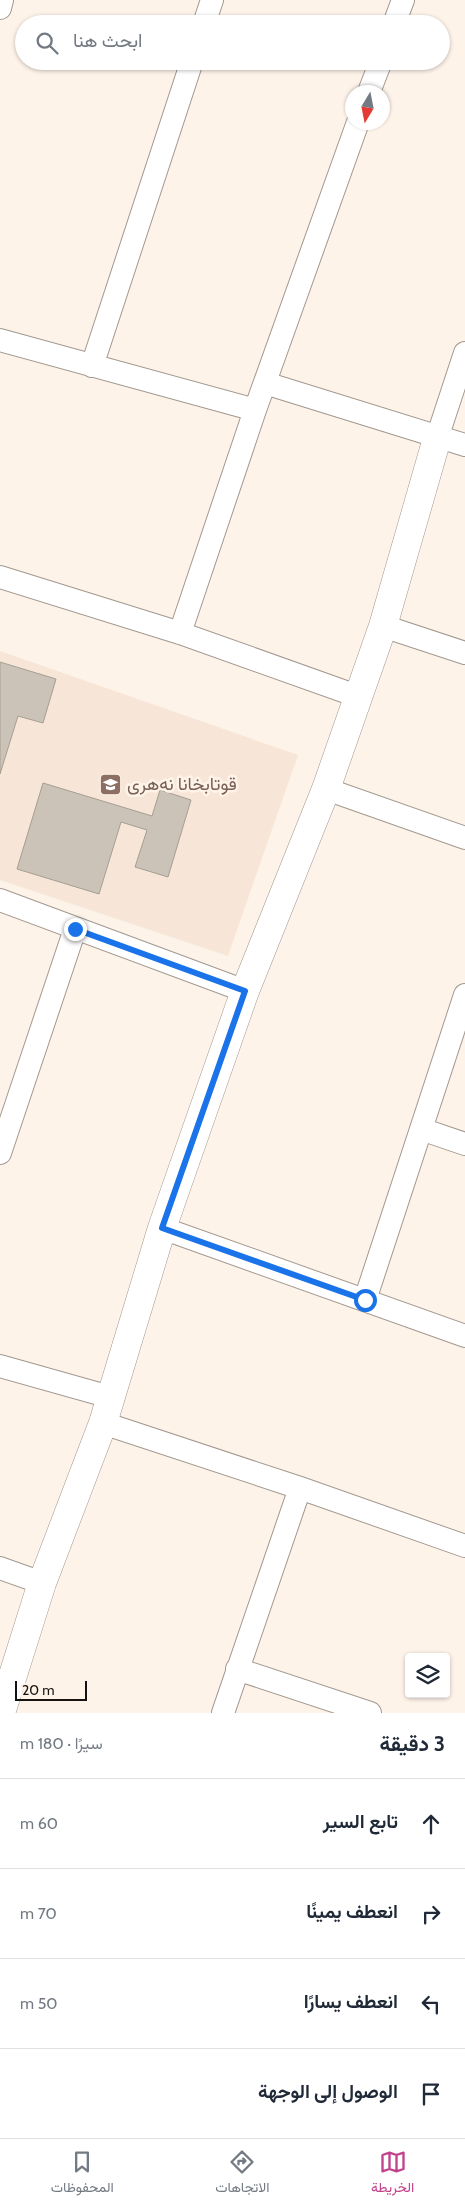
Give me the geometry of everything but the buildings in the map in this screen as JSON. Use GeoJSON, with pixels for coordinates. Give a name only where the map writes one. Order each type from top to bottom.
{"type":"FeatureCollection","features":[{"type":"Feature","properties":{"kind":"street"},"geometry":{"type":"LineString","coordinates":[[0,8],[2,0]]}},
{"type":"Feature","properties":{"kind":"street"},"geometry":{"type":"LineString","coordinates":[[207,15],[212,0]]}},
{"type":"Feature","properties":{"kind":"street"},"geometry":{"type":"LineString","coordinates":[[397,15],[403,0]]}},
{"type":"Feature","properties":{"kind":"street"},"geometry":{"type":"LineString","coordinates":[[92,366],[189,70]]}},
{"type":"Feature","properties":{"kind":"street"},"geometry":{"type":"LineString","coordinates":[[371,85],[377,70]]}},
{"type":"Feature","properties":{"kind":"street"},"geometry":{"type":"LineString","coordinates":[[180,634],[254,410],[355,130]]}},
{"type":"Feature","properties":{"kind":"street"},"geometry":{"type":"LineString","coordinates":[[0,340],[254,410]]}},
{"type":"Feature","properties":{"kind":"street"},"geometry":{"type":"LineString","coordinates":[[1,1713],[42,1583],[103,1423],[162,1228],[245,991],[326,789],[383,626],[438,435],[465,353]]}},
{"type":"Feature","properties":{"kind":"street"},"geometry":{"type":"LineString","coordinates":[[265,383],[438,435],[465,445]]}},
{"type":"Feature","properties":{"kind":"street"},"geometry":{"type":"LineString","coordinates":[[1,581],[180,634],[357,696]]}},
{"type":"Feature","properties":{"kind":"street"},"geometry":{"type":"LineString","coordinates":[[383,626],[465,653]]}},
{"type":"Feature","properties":{"kind":"street"},"geometry":{"type":"LineString","coordinates":[[326,789],[465,838]]}},
{"type":"Feature","properties":{"kind":"street"},"geometry":{"type":"LineString","coordinates":[[0,900],[245,991]]}},
{"type":"Feature","properties":{"kind":"street"},"geometry":{"type":"LineString","coordinates":[[0,1153],[75,929]]}},
{"type":"Feature","properties":{"kind":"street"},"geometry":{"type":"LineString","coordinates":[[365,1300],[465,995]]}},
{"type":"Feature","properties":{"kind":"street"},"geometry":{"type":"LineString","coordinates":[[421,1129],[465,1144]]}},
{"type":"Feature","properties":{"kind":"street"},"geometry":{"type":"LineString","coordinates":[[162,1228],[465,1336]]}},
{"type":"Feature","properties":{"kind":"street"},"geometry":{"type":"LineString","coordinates":[[0,1366],[110,1397]]}},
{"type":"Feature","properties":{"kind":"street"},"geometry":{"type":"LineString","coordinates":[[103,1423],[300,1488],[465,1546]]}},
{"type":"Feature","properties":{"kind":"street"},"geometry":{"type":"LineString","coordinates":[[223,1713],[300,1488]]}},
{"type":"Feature","properties":{"kind":"street"},"geometry":{"type":"LineString","coordinates":[[0,1568],[42,1583]]}},
{"type":"Feature","properties":{"kind":"street"},"geometry":{"type":"LineString","coordinates":[[237,1669],[370,1713]]}},
{"type":"Feature","properties":{"kind":"shaded area"},"geometry":{"type":"Polygon","coordinates":[[[0,651],[298,755],[228,956],[0,880],[0,651]]]}},
{"type":"Feature","properties":{"kind":"place","name":"قوتابخانا نەهری"},"geometry":{"type":"Point","coordinates":[111,784]}},
{"type":"Feature","properties":{"kind":"route"},"geometry":{"type":"LineString","coordinates":[[75,929],[245,991],[162,1228],[365,1300]]}}]}
